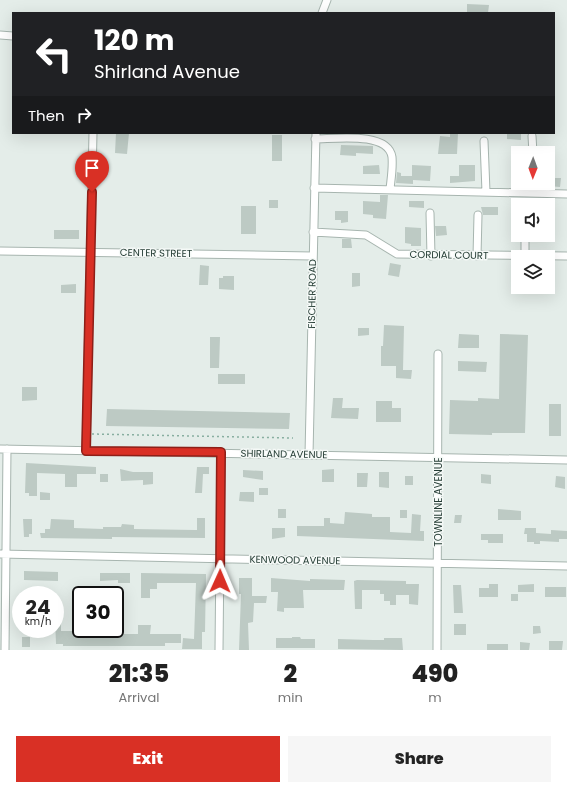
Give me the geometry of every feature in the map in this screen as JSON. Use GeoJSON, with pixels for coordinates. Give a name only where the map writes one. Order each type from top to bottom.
{"type":"FeatureCollection","features":[{"type":"Feature","properties":{"kind":"street"},"geometry":{"type":"LineString","coordinates":[[322,12],[327,0]]}},
{"type":"Feature","properties":{"kind":"street"},"geometry":{"type":"LineString","coordinates":[[0,35],[12,36]]}},
{"type":"Feature","properties":{"kind":"street"},"geometry":{"type":"LineString","coordinates":[[86,451],[93,134]]}},
{"type":"Feature","properties":{"kind":"street"},"geometry":{"type":"LineString","coordinates":[[315,136],[375,140],[388,148],[392,157],[390,189]]}},
{"type":"Feature","properties":{"kind":"street","name":"FISCHER ROAD"},"geometry":{"type":"LineString","coordinates":[[309,455],[315,136]]}},
{"type":"Feature","properties":{"kind":"street"},"geometry":{"type":"LineString","coordinates":[[532,136],[533,146]]}},
{"type":"Feature","properties":{"kind":"street"},"geometry":{"type":"LineString","coordinates":[[484,141],[486,192]]}},
{"type":"Feature","properties":{"kind":"street"},"geometry":{"type":"LineString","coordinates":[[314,188],[567,194]]}},
{"type":"Feature","properties":{"kind":"street"},"geometry":{"type":"LineString","coordinates":[[430,212],[431,256]]}},
{"type":"Feature","properties":{"kind":"street"},"geometry":{"type":"LineString","coordinates":[[477,256],[478,215]]}},
{"type":"Feature","properties":{"kind":"street","name":"CORDIAL COURT"},"geometry":{"type":"LineString","coordinates":[[313,232],[366,235],[397,254],[431,256],[511,255]]}},
{"type":"Feature","properties":{"kind":"street","name":"CENTER STREET"},"geometry":{"type":"LineString","coordinates":[[0,251],[312,256]]}},
{"type":"Feature","properties":{"kind":"street","name":"CORDIAL COURT"},"geometry":{"type":"LineString","coordinates":[[555,256],[567,256]]}},
{"type":"Feature","properties":{"kind":"street","name":"TOWNLINE AVENUE"},"geometry":{"type":"LineString","coordinates":[[437,650],[438,354]]}},
{"type":"Feature","properties":{"kind":"street"},"geometry":{"type":"LineString","coordinates":[[3,449],[3,609],[5,650]]}},
{"type":"Feature","properties":{"kind":"street","name":"SHIRLAND AVENUE"},"geometry":{"type":"LineString","coordinates":[[3,449],[221,452],[567,460]]}},
{"type":"Feature","properties":{"kind":"street"},"geometry":{"type":"LineString","coordinates":[[219,650],[221,452]]}},
{"type":"Feature","properties":{"kind":"street","name":"KENWOOD AVENUE"},"geometry":{"type":"LineString","coordinates":[[3,554],[567,566]]}},
{"type":"Feature","properties":{"kind":"path"},"geometry":{"type":"LineString","coordinates":[[86,434],[293,438]]}},
{"type":"Feature","properties":{"kind":"building"},"geometry":{"type":"Polygon","coordinates":[[[467,4],[489,5],[488,12],[467,12],[467,4]]]}},
{"type":"Feature","properties":{"kind":"building"},"geometry":{"type":"Polygon","coordinates":[[[116,134],[129,134],[127,154],[115,153],[116,134]]]}},
{"type":"Feature","properties":{"kind":"building"},"geometry":{"type":"Polygon","coordinates":[[[450,134],[458,134],[457,154],[438,154],[440,136],[450,137],[450,134]]]}},
{"type":"Feature","properties":{"kind":"building"},"geometry":{"type":"Polygon","coordinates":[[[507,134],[521,134],[521,140],[507,139],[507,134]]]}},
{"type":"Feature","properties":{"kind":"building"},"geometry":{"type":"Polygon","coordinates":[[[272,135],[282,135],[282,161],[272,161],[272,135]]]}},
{"type":"Feature","properties":{"kind":"building"},"geometry":{"type":"Polygon","coordinates":[[[341,145],[373,146],[373,154],[356,153],[356,156],[340,155],[341,145]]]}},
{"type":"Feature","properties":{"kind":"building"},"geometry":{"type":"Polygon","coordinates":[[[379,165],[380,174],[363,174],[363,166],[379,165]]]}},
{"type":"Feature","properties":{"kind":"building"},"geometry":{"type":"Polygon","coordinates":[[[412,165],[431,166],[430,181],[413,180],[413,184],[396,183],[397,172],[401,173],[401,176],[412,176],[412,165]]]}},
{"type":"Feature","properties":{"kind":"building"},"geometry":{"type":"Polygon","coordinates":[[[459,165],[475,165],[475,181],[450,183],[450,176],[459,176],[459,165]]]}},
{"type":"Feature","properties":{"kind":"building"},"geometry":{"type":"Polygon","coordinates":[[[555,178],[561,178],[560,187],[555,187],[555,178]]]}},
{"type":"Feature","properties":{"kind":"building"},"geometry":{"type":"Polygon","coordinates":[[[380,195],[388,195],[386,219],[373,218],[373,215],[363,214],[363,201],[380,202],[380,195]]]}},
{"type":"Feature","properties":{"kind":"building"},"geometry":{"type":"Polygon","coordinates":[[[269,200],[278,200],[278,208],[269,208],[269,200]]]}},
{"type":"Feature","properties":{"kind":"building"},"geometry":{"type":"Polygon","coordinates":[[[409,201],[424,201],[424,208],[409,207],[409,201]]]}},
{"type":"Feature","properties":{"kind":"building"},"geometry":{"type":"Polygon","coordinates":[[[241,206],[256,206],[256,234],[241,234],[241,206]]]}},
{"type":"Feature","properties":{"kind":"building"},"geometry":{"type":"Polygon","coordinates":[[[481,207],[498,207],[498,215],[483,215],[481,207]]]}},
{"type":"Feature","properties":{"kind":"building"},"geometry":{"type":"Polygon","coordinates":[[[335,211],[348,211],[348,222],[341,223],[341,220],[335,220],[335,211]]]}},
{"type":"Feature","properties":{"kind":"building"},"geometry":{"type":"Polygon","coordinates":[[[435,226],[446,226],[447,235],[436,236],[435,226]]]}},
{"type":"Feature","properties":{"kind":"building"},"geometry":{"type":"Polygon","coordinates":[[[405,227],[421,228],[421,246],[411,246],[411,244],[405,243],[405,227]]]}},
{"type":"Feature","properties":{"kind":"building"},"geometry":{"type":"Polygon","coordinates":[[[54,230],[79,230],[79,239],[54,239],[54,230]]]}},
{"type":"Feature","properties":{"kind":"building"},"geometry":{"type":"Polygon","coordinates":[[[342,239],[351,239],[352,248],[342,248],[342,239]]]}},
{"type":"Feature","properties":{"kind":"building"},"geometry":{"type":"Polygon","coordinates":[[[390,263],[401,265],[399,277],[388,275],[390,263]]]}},
{"type":"Feature","properties":{"kind":"building"},"geometry":{"type":"Polygon","coordinates":[[[200,265],[209,266],[208,285],[199,285],[200,265]]]}},
{"type":"Feature","properties":{"kind":"building"},"geometry":{"type":"Polygon","coordinates":[[[352,273],[360,273],[360,286],[352,287],[352,273]]]}},
{"type":"Feature","properties":{"kind":"building"},"geometry":{"type":"Polygon","coordinates":[[[223,276],[234,276],[234,290],[219,289],[219,278],[223,278],[223,276]]]}},
{"type":"Feature","properties":{"kind":"building"},"geometry":{"type":"Polygon","coordinates":[[[76,284],[76,293],[61,293],[61,285],[76,284]]]}},
{"type":"Feature","properties":{"kind":"building"},"geometry":{"type":"Polygon","coordinates":[[[384,325],[404,326],[403,370],[412,370],[411,379],[396,378],[396,366],[381,366],[381,346],[383,346],[384,325]]]}},
{"type":"Feature","properties":{"kind":"building"},"geometry":{"type":"Polygon","coordinates":[[[358,328],[369,328],[369,335],[358,336],[358,328]]]}},
{"type":"Feature","properties":{"kind":"building"},"geometry":{"type":"Polygon","coordinates":[[[459,334],[479,335],[479,348],[458,348],[459,334]]]}},
{"type":"Feature","properties":{"kind":"building"},"geometry":{"type":"Polygon","coordinates":[[[500,334],[528,335],[525,433],[492,433],[492,435],[449,434],[450,400],[478,401],[478,398],[499,399],[500,334]]]}},
{"type":"Feature","properties":{"kind":"building"},"geometry":{"type":"Polygon","coordinates":[[[210,337],[220,337],[219,368],[210,368],[210,337]]]}},
{"type":"Feature","properties":{"kind":"building"},"geometry":{"type":"Polygon","coordinates":[[[458,361],[487,362],[486,372],[458,371],[458,361]]]}},
{"type":"Feature","properties":{"kind":"building"},"geometry":{"type":"Polygon","coordinates":[[[218,374],[245,374],[245,384],[218,384],[218,374]]]}},
{"type":"Feature","properties":{"kind":"building"},"geometry":{"type":"Polygon","coordinates":[[[22,387],[37,387],[37,400],[22,401],[22,387]]]}},
{"type":"Feature","properties":{"kind":"building"},"geometry":{"type":"Polygon","coordinates":[[[333,398],[343,398],[342,408],[359,408],[358,419],[331,418],[333,398]]]}},
{"type":"Feature","properties":{"kind":"building"},"geometry":{"type":"Polygon","coordinates":[[[376,401],[392,401],[392,408],[401,408],[401,422],[376,422],[376,401]]]}},
{"type":"Feature","properties":{"kind":"building"},"geometry":{"type":"Polygon","coordinates":[[[549,404],[561,404],[561,436],[549,436],[549,404]]]}},
{"type":"Feature","properties":{"kind":"building"},"geometry":{"type":"Polygon","coordinates":[[[107,409],[290,413],[289,429],[106,426],[107,409]]]}},
{"type":"Feature","properties":{"kind":"building"},"geometry":{"type":"Polygon","coordinates":[[[26,463],[96,467],[96,474],[77,474],[77,487],[65,487],[65,474],[37,473],[37,496],[29,496],[29,493],[25,493],[26,463]]]}},
{"type":"Feature","properties":{"kind":"building"},"geometry":{"type":"Polygon","coordinates":[[[197,467],[209,467],[209,474],[203,474],[202,493],[195,493],[197,467]]]}},
{"type":"Feature","properties":{"kind":"building"},"geometry":{"type":"Polygon","coordinates":[[[120,469],[133,472],[153,472],[153,484],[143,485],[143,480],[121,481],[120,469]]]}},
{"type":"Feature","properties":{"kind":"building"},"geometry":{"type":"Polygon","coordinates":[[[334,469],[334,482],[322,482],[322,470],[334,469]]]}},
{"type":"Feature","properties":{"kind":"building"},"geometry":{"type":"Polygon","coordinates":[[[243,470],[263,471],[263,480],[243,477],[243,470]]]}},
{"type":"Feature","properties":{"kind":"building"},"geometry":{"type":"Polygon","coordinates":[[[379,472],[389,472],[389,488],[379,487],[379,472]]]}},
{"type":"Feature","properties":{"kind":"building"},"geometry":{"type":"Polygon","coordinates":[[[357,473],[368,473],[367,487],[357,487],[357,473]]]}},
{"type":"Feature","properties":{"kind":"building"},"geometry":{"type":"Polygon","coordinates":[[[100,474],[108,474],[108,482],[100,482],[100,474]]]}},
{"type":"Feature","properties":{"kind":"building"},"geometry":{"type":"Polygon","coordinates":[[[481,474],[491,475],[491,484],[481,483],[481,474]]]}},
{"type":"Feature","properties":{"kind":"building"},"geometry":{"type":"Polygon","coordinates":[[[405,476],[413,476],[413,485],[405,485],[405,476]]]}},
{"type":"Feature","properties":{"kind":"building"},"geometry":{"type":"Polygon","coordinates":[[[556,476],[565,477],[565,489],[555,487],[556,476]]]}},
{"type":"Feature","properties":{"kind":"building"},"geometry":{"type":"Polygon","coordinates":[[[259,488],[268,488],[268,495],[259,495],[259,488]]]}},
{"type":"Feature","properties":{"kind":"building"},"geometry":{"type":"Polygon","coordinates":[[[40,492],[50,493],[50,500],[40,500],[40,492]]]}},
{"type":"Feature","properties":{"kind":"building"},"geometry":{"type":"Polygon","coordinates":[[[240,492],[254,492],[254,502],[239,501],[240,492]]]}},
{"type":"Feature","properties":{"kind":"building"},"geometry":{"type":"Polygon","coordinates":[[[278,509],[286,509],[286,518],[278,518],[278,509]]]}},
{"type":"Feature","properties":{"kind":"building"},"geometry":{"type":"Polygon","coordinates":[[[498,509],[521,511],[521,520],[498,520],[498,509]]]}},
{"type":"Feature","properties":{"kind":"building"},"geometry":{"type":"Polygon","coordinates":[[[400,510],[407,510],[407,518],[400,518],[400,510]]]}},
{"type":"Feature","properties":{"kind":"building"},"geometry":{"type":"Polygon","coordinates":[[[345,512],[372,514],[372,517],[390,517],[390,532],[411,533],[412,514],[421,515],[420,531],[424,531],[424,541],[297,536],[297,526],[324,526],[324,518],[330,518],[330,523],[344,524],[345,512]]]}},
{"type":"Feature","properties":{"kind":"building"},"geometry":{"type":"Polygon","coordinates":[[[455,515],[462,515],[461,523],[454,523],[455,515]]]}},
{"type":"Feature","properties":{"kind":"building"},"geometry":{"type":"Polygon","coordinates":[[[197,518],[205,518],[205,538],[41,538],[40,533],[45,533],[45,529],[50,529],[51,519],[74,520],[74,528],[103,529],[103,527],[121,527],[122,524],[134,525],[134,529],[197,530],[197,518]]]}},
{"type":"Feature","properties":{"kind":"building"},"geometry":{"type":"Polygon","coordinates":[[[23,519],[32,519],[32,534],[29,534],[29,537],[24,537],[23,519]]]}},
{"type":"Feature","properties":{"kind":"building"},"geometry":{"type":"Polygon","coordinates":[[[272,528],[285,528],[285,537],[272,539],[272,528]]]}},
{"type":"Feature","properties":{"kind":"building"},"geometry":{"type":"Polygon","coordinates":[[[525,528],[536,528],[536,533],[551,534],[551,530],[567,531],[567,539],[559,539],[559,542],[540,541],[540,544],[534,544],[534,542],[527,542],[527,534],[524,534],[525,528]]]}},
{"type":"Feature","properties":{"kind":"building"},"geometry":{"type":"Polygon","coordinates":[[[481,534],[503,534],[503,543],[488,543],[488,540],[481,540],[481,534]]]}},
{"type":"Feature","properties":{"kind":"building"},"geometry":{"type":"Polygon","coordinates":[[[24,571],[58,572],[58,581],[24,580],[24,571]]]}},
{"type":"Feature","properties":{"kind":"building"},"geometry":{"type":"Polygon","coordinates":[[[100,573],[130,573],[130,583],[118,583],[118,580],[100,581],[100,573]]]}},
{"type":"Feature","properties":{"kind":"building"},"geometry":{"type":"Polygon","coordinates":[[[141,573],[206,574],[205,632],[202,632],[202,649],[182,649],[183,638],[194,639],[196,583],[157,583],[157,589],[150,589],[150,598],[141,598],[141,573]]]}},
{"type":"Feature","properties":{"kind":"building"},"geometry":{"type":"Polygon","coordinates":[[[239,578],[252,578],[252,596],[267,596],[266,603],[254,603],[253,622],[248,623],[249,650],[239,650],[241,594],[239,594],[239,578]]]}},
{"type":"Feature","properties":{"kind":"building"},"geometry":{"type":"Polygon","coordinates":[[[271,578],[310,581],[310,579],[345,580],[344,590],[303,590],[304,608],[284,608],[284,612],[277,611],[278,592],[271,592],[271,578]]]}},
{"type":"Feature","properties":{"kind":"building"},"geometry":{"type":"Polygon","coordinates":[[[354,581],[406,581],[406,584],[419,584],[418,605],[409,604],[409,595],[396,595],[396,605],[390,605],[390,601],[384,601],[384,594],[380,594],[380,590],[362,590],[362,609],[355,609],[354,581]]]}},
{"type":"Feature","properties":{"kind":"building"},"geometry":{"type":"Polygon","coordinates":[[[489,584],[498,584],[498,597],[479,597],[479,588],[489,588],[489,584]]]}},
{"type":"Feature","properties":{"kind":"building"},"geometry":{"type":"Polygon","coordinates":[[[534,584],[534,592],[518,592],[518,585],[534,584]]]}},
{"type":"Feature","properties":{"kind":"building"},"geometry":{"type":"Polygon","coordinates":[[[453,585],[461,585],[463,613],[454,613],[453,585]]]}},
{"type":"Feature","properties":{"kind":"building"},"geometry":{"type":"Polygon","coordinates":[[[545,587],[566,587],[566,597],[545,597],[545,587]]]}},
{"type":"Feature","properties":{"kind":"building"},"geometry":{"type":"Polygon","coordinates":[[[511,594],[518,594],[518,601],[511,601],[511,594]]]}},
{"type":"Feature","properties":{"kind":"building"},"geometry":{"type":"Polygon","coordinates":[[[454,624],[466,624],[466,635],[454,635],[454,624]]]}},
{"type":"Feature","properties":{"kind":"building"},"geometry":{"type":"Polygon","coordinates":[[[138,625],[151,625],[150,634],[181,634],[181,643],[165,643],[165,646],[63,646],[63,644],[56,644],[56,638],[64,638],[64,631],[72,631],[72,638],[124,638],[124,634],[138,634],[138,625]]]}},
{"type":"Feature","properties":{"kind":"building"},"geometry":{"type":"Polygon","coordinates":[[[533,626],[540,626],[541,633],[533,634],[533,626]]]}},
{"type":"Feature","properties":{"kind":"building"},"geometry":{"type":"Polygon","coordinates":[[[300,637],[301,639],[315,639],[315,648],[276,648],[276,638],[300,637]]]}},
{"type":"Feature","properties":{"kind":"building"},"geometry":{"type":"Polygon","coordinates":[[[22,638],[30,638],[30,647],[22,647],[22,638]]]}},
{"type":"Feature","properties":{"kind":"building"},"geometry":{"type":"Polygon","coordinates":[[[384,638],[402,638],[403,650],[338,649],[338,639],[384,640],[384,638]]]}},
{"type":"Feature","properties":{"kind":"building"},"geometry":{"type":"Polygon","coordinates":[[[549,641],[563,641],[562,650],[549,650],[549,641]]]}},
{"type":"Feature","properties":{"kind":"building"},"geometry":{"type":"Polygon","coordinates":[[[520,642],[530,643],[529,650],[520,650],[520,642]]]}},
{"type":"Feature","properties":{"kind":"building"},"geometry":{"type":"Polygon","coordinates":[[[487,644],[508,644],[508,650],[487,650],[487,644]]]}},
{"type":"Feature","properties":{"kind":"route"},"geometry":{"type":"LineString","coordinates":[[92,192],[86,451],[221,452],[220,581]]}}]}
